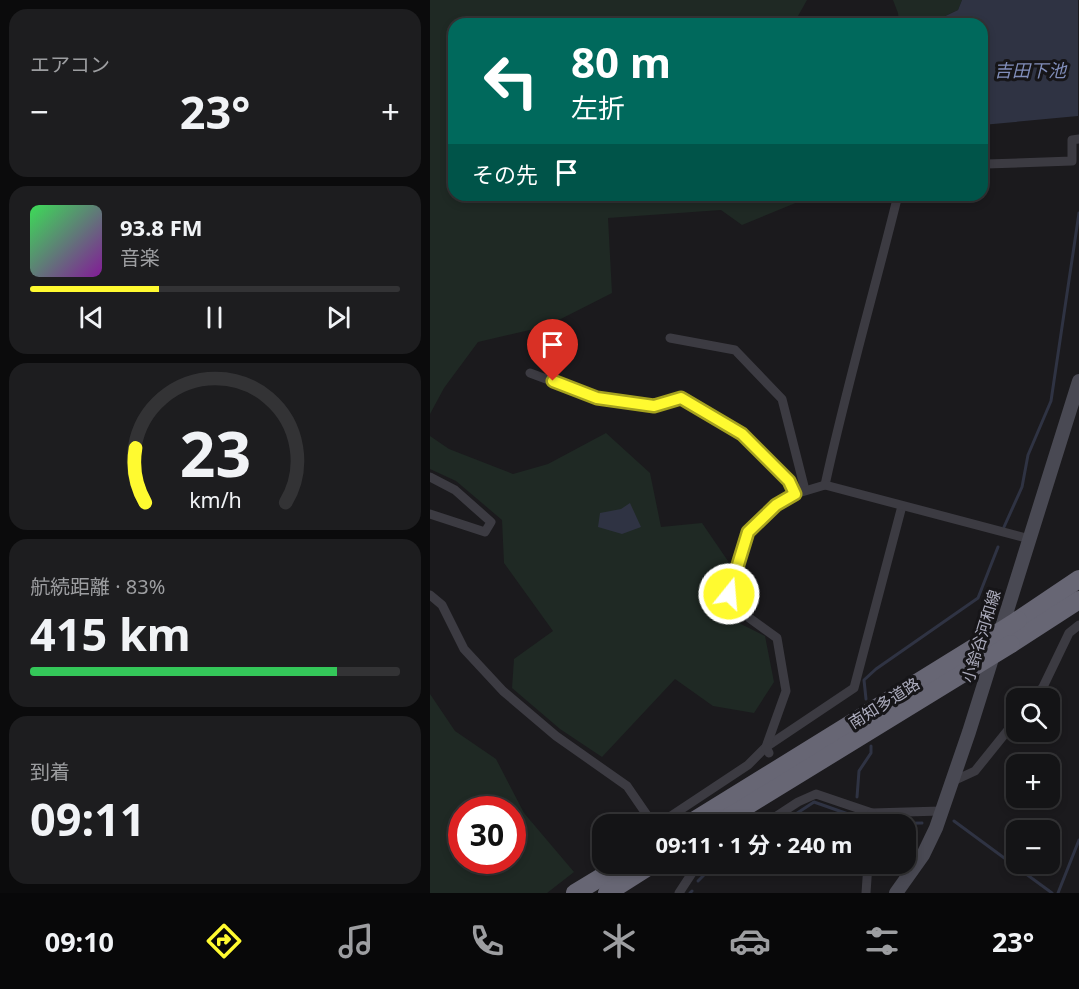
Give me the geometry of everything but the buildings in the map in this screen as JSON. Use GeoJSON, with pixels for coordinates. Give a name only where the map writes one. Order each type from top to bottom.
{"type":"FeatureCollection","features":[{"type":"Feature","properties":{"kind":"highway","name":"南知多道路"},"geometry":{"type":"LineString","coordinates":[[705,814],[1018,620],[1078,579]]}},
{"type":"Feature","properties":{"kind":"highway","name":"南知多道路"},"geometry":{"type":"LineString","coordinates":[[734,814],[1011,644],[1078,600]]}},
{"type":"Feature","properties":{"kind":"highway"},"geometry":{"type":"LineString","coordinates":[[575,893],[606,874]]}},
{"type":"Feature","properties":{"kind":"highway"},"geometry":{"type":"LineString","coordinates":[[607,893],[637,874]]}},
{"type":"Feature","properties":{"kind":"main road","name":"小鈴谷河和線"},"geometry":{"type":"LineString","coordinates":[[896,893],[923,855],[936,828],[1078,381]]}},
{"type":"Feature","properties":{"kind":"street"},"geometry":{"type":"LineString","coordinates":[[988,164],[1072,162],[1072,140],[1078,140]]}},
{"type":"Feature","properties":{"kind":"street"},"geometry":{"type":"LineString","coordinates":[[825,485],[896,201]]}},
{"type":"Feature","properties":{"kind":"street"},"geometry":{"type":"LineString","coordinates":[[670,338],[735,351],[782,399],[805,490]]}},
{"type":"Feature","properties":{"kind":"street"},"geometry":{"type":"LineString","coordinates":[[530,373],[597,398],[654,406],[681,398],[742,434],[789,481],[795,494]]}},
{"type":"Feature","properties":{"kind":"street"},"geometry":{"type":"LineString","coordinates":[[430,477],[455,490],[491,522],[485,532],[430,514]]}},
{"type":"Feature","properties":{"kind":"street"},"geometry":{"type":"LineString","coordinates":[[768,750],[786,691],[777,638],[737,609],[729,594],[748,532],[776,505],[795,494],[825,485],[1030,538]]}},
{"type":"Feature","properties":{"kind":"street"},"geometry":{"type":"LineString","coordinates":[[430,594],[442,605],[464,648],[503,691],[556,736],[627,786],[649,818],[665,820],[748,765],[854,688],[902,506]]}},
{"type":"Feature","properties":{"kind":"street"},"geometry":{"type":"LineString","coordinates":[[1042,688],[1069,633],[1078,625]]}},
{"type":"Feature","properties":{"kind":"street"},"geometry":{"type":"LineString","coordinates":[[952,782],[975,771],[1006,732]]}},
{"type":"Feature","properties":{"kind":"street"},"geometry":{"type":"LineString","coordinates":[[793,793],[798,802]]}},
{"type":"Feature","properties":{"kind":"street"},"geometry":{"type":"LineString","coordinates":[[780,814],[798,802],[817,794],[872,813],[941,811]]}},
{"type":"Feature","properties":{"kind":"street"},"geometry":{"type":"LineString","coordinates":[[679,893],[691,874]]}},
{"type":"Feature","properties":{"kind":"street"},"geometry":{"type":"LineString","coordinates":[[866,893],[867,874]]}},
{"type":"Feature","properties":{"kind":"shaded area"},"geometry":{"type":"Polygon","coordinates":[[[430,0],[807,0],[798,18],[448,18],[448,201],[800,201],[742,225],[721,210],[608,218],[612,293],[547,326],[478,342],[444,388],[430,414],[430,0]]]}},
{"type":"Feature","properties":{"kind":"shaded area"},"geometry":{"type":"Polygon","coordinates":[[[893,0],[962,0],[958,10],[941,18],[898,18],[893,0]]]}},
{"type":"Feature","properties":{"kind":"shaded area"},"geometry":{"type":"Polygon","coordinates":[[[606,433],[650,473],[661,527],[702,523],[730,564],[723,595],[739,623],[765,636],[774,682],[754,713],[713,706],[675,679],[602,757],[560,729],[512,688],[514,659],[553,631],[504,563],[502,520],[456,481],[430,469],[430,436],[449,449],[513,474],[548,464],[606,433]]]}},
{"type":"Feature","properties":{"kind":"shaded area"},"geometry":{"type":"Polygon","coordinates":[[[430,694],[455,731],[496,759],[515,796],[448,796],[448,874],[526,874],[526,815],[574,872],[547,893],[430,893],[430,694]]]}},
{"type":"Feature","properties":{"kind":"water","name":"吉田下池"},"geometry":{"type":"Polygon","coordinates":[[[962,0],[1078,0],[1078,116],[988,124],[988,18],[941,18],[958,10],[962,0]]]}},
{"type":"Feature","properties":{"kind":"water"},"geometry":{"type":"Polygon","coordinates":[[[630,503],[641,527],[622,534],[598,527],[600,513],[621,509],[630,503]]]}},
{"type":"Feature","properties":{"kind":"waterway"},"geometry":{"type":"LineString","coordinates":[[1004,527],[1022,487],[1028,455],[1051,401],[1079,213]]}},
{"type":"Feature","properties":{"kind":"waterway"},"geometry":{"type":"LineString","coordinates":[[866,699],[864,680],[876,669],[978,598],[998,547]]}},
{"type":"Feature","properties":{"kind":"waterway"},"geometry":{"type":"LineString","coordinates":[[857,797],[859,771],[871,753],[871,746]]}},
{"type":"Feature","properties":{"kind":"waterway"},"geometry":{"type":"LineString","coordinates":[[796,814],[814,802],[848,814]]}},
{"type":"Feature","properties":{"kind":"waterway"},"geometry":{"type":"LineString","coordinates":[[954,821],[1052,893]]}},
{"type":"Feature","properties":{"kind":"waterway"},"geometry":{"type":"LineString","coordinates":[[916,823],[922,823]]}},
{"type":"Feature","properties":{"kind":"waterway"},"geometry":{"type":"LineString","coordinates":[[1058,893],[1079,840]]}},
{"type":"Feature","properties":{"kind":"waterway"},"geometry":{"type":"LineString","coordinates":[[698,881],[705,874]]}},
{"type":"Feature","properties":{"kind":"route"},"geometry":{"type":"LineString","coordinates":[[553,381],[597,398],[654,406],[681,398],[742,434],[789,481],[795,494],[776,505],[748,532],[729,594]]}}]}
